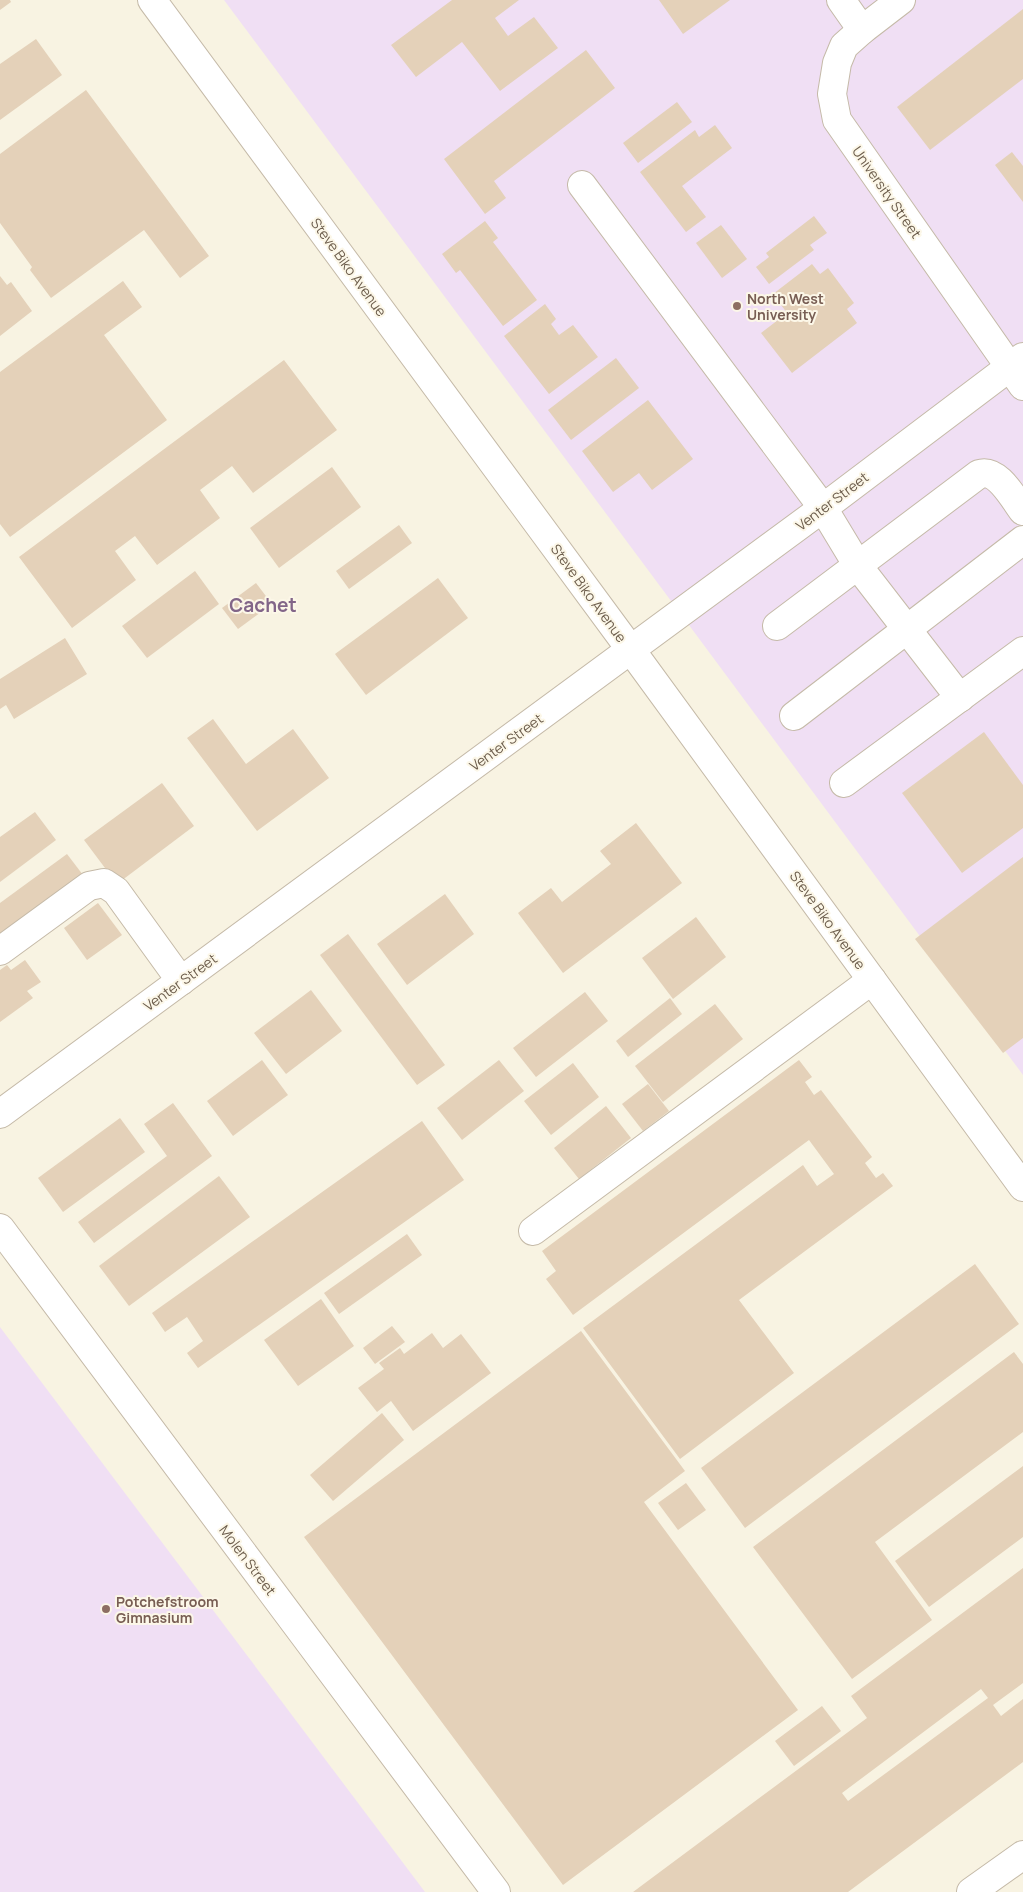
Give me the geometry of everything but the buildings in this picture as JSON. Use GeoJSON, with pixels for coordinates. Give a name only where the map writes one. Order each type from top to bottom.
{"type":"FeatureCollection","features":[{"type":"Feature","properties":{"kind":"street","name":"Steve Biko Avenue"},"geometry":{"type":"LineString","coordinates":[[152,0],[631,650],[1023,1187]]}},
{"type":"Feature","properties":{"kind":"street"},"geometry":{"type":"LineString","coordinates":[[841,0],[862,30]]}},
{"type":"Feature","properties":{"kind":"street","name":"University Street"},"geometry":{"type":"LineString","coordinates":[[901,0],[844,46],[837,63],[832,94],[837,120],[1018,370]]}},
{"type":"Feature","properties":{"kind":"street"},"geometry":{"type":"LineString","coordinates":[[582,185],[824,508],[858,566],[960,698]]}},
{"type":"Feature","properties":{"kind":"street","name":"Venter Street"},"geometry":{"type":"LineString","coordinates":[[0,1114],[824,508],[1018,370]]}},
{"type":"Feature","properties":{"kind":"street"},"geometry":{"type":"LineString","coordinates":[[776,626],[979,474],[985,472],[997,478],[1023,511]]}},
{"type":"Feature","properties":{"kind":"street"},"geometry":{"type":"LineString","coordinates":[[794,716],[1023,540]]}},
{"type":"Feature","properties":{"kind":"street"},"geometry":{"type":"LineString","coordinates":[[844,783],[1023,651]]}},
{"type":"Feature","properties":{"kind":"street"},"geometry":{"type":"LineString","coordinates":[[0,952],[89,886],[104,883],[116,891],[181,980]]}},
{"type":"Feature","properties":{"kind":"street"},"geometry":{"type":"LineString","coordinates":[[533,1231],[872,980]]}},
{"type":"Feature","properties":{"kind":"street","name":"Molen Street"},"geometry":{"type":"LineString","coordinates":[[0,1228],[496,1892]]}},
{"type":"Feature","properties":{"kind":"street"},"geometry":{"type":"LineString","coordinates":[[972,1892],[1023,1855]]}},
{"type":"Feature","properties":{"kind":"shaded area","name":"North West University"},"geometry":{"type":"Polygon","coordinates":[[[224,0],[1023,0],[1023,1075],[680,613],[224,0]]]}},
{"type":"Feature","properties":{"kind":"shaded area","name":"Potchefstroom Gimnasium"},"geometry":{"type":"Polygon","coordinates":[[[0,1327],[425,1892],[0,1892],[0,1327]]]}},
{"type":"Feature","properties":{"kind":"place","name":"North West University"},"geometry":{"type":"Point","coordinates":[737,306]}},
{"type":"Feature","properties":{"kind":"place","name":"Potchefstroom Gimnasium"},"geometry":{"type":"Point","coordinates":[106,1609]}},
{"type":"Feature","properties":{"kind":"district","name":"Cachet"},"geometry":{"type":"Point","coordinates":[263,605]}}]}
